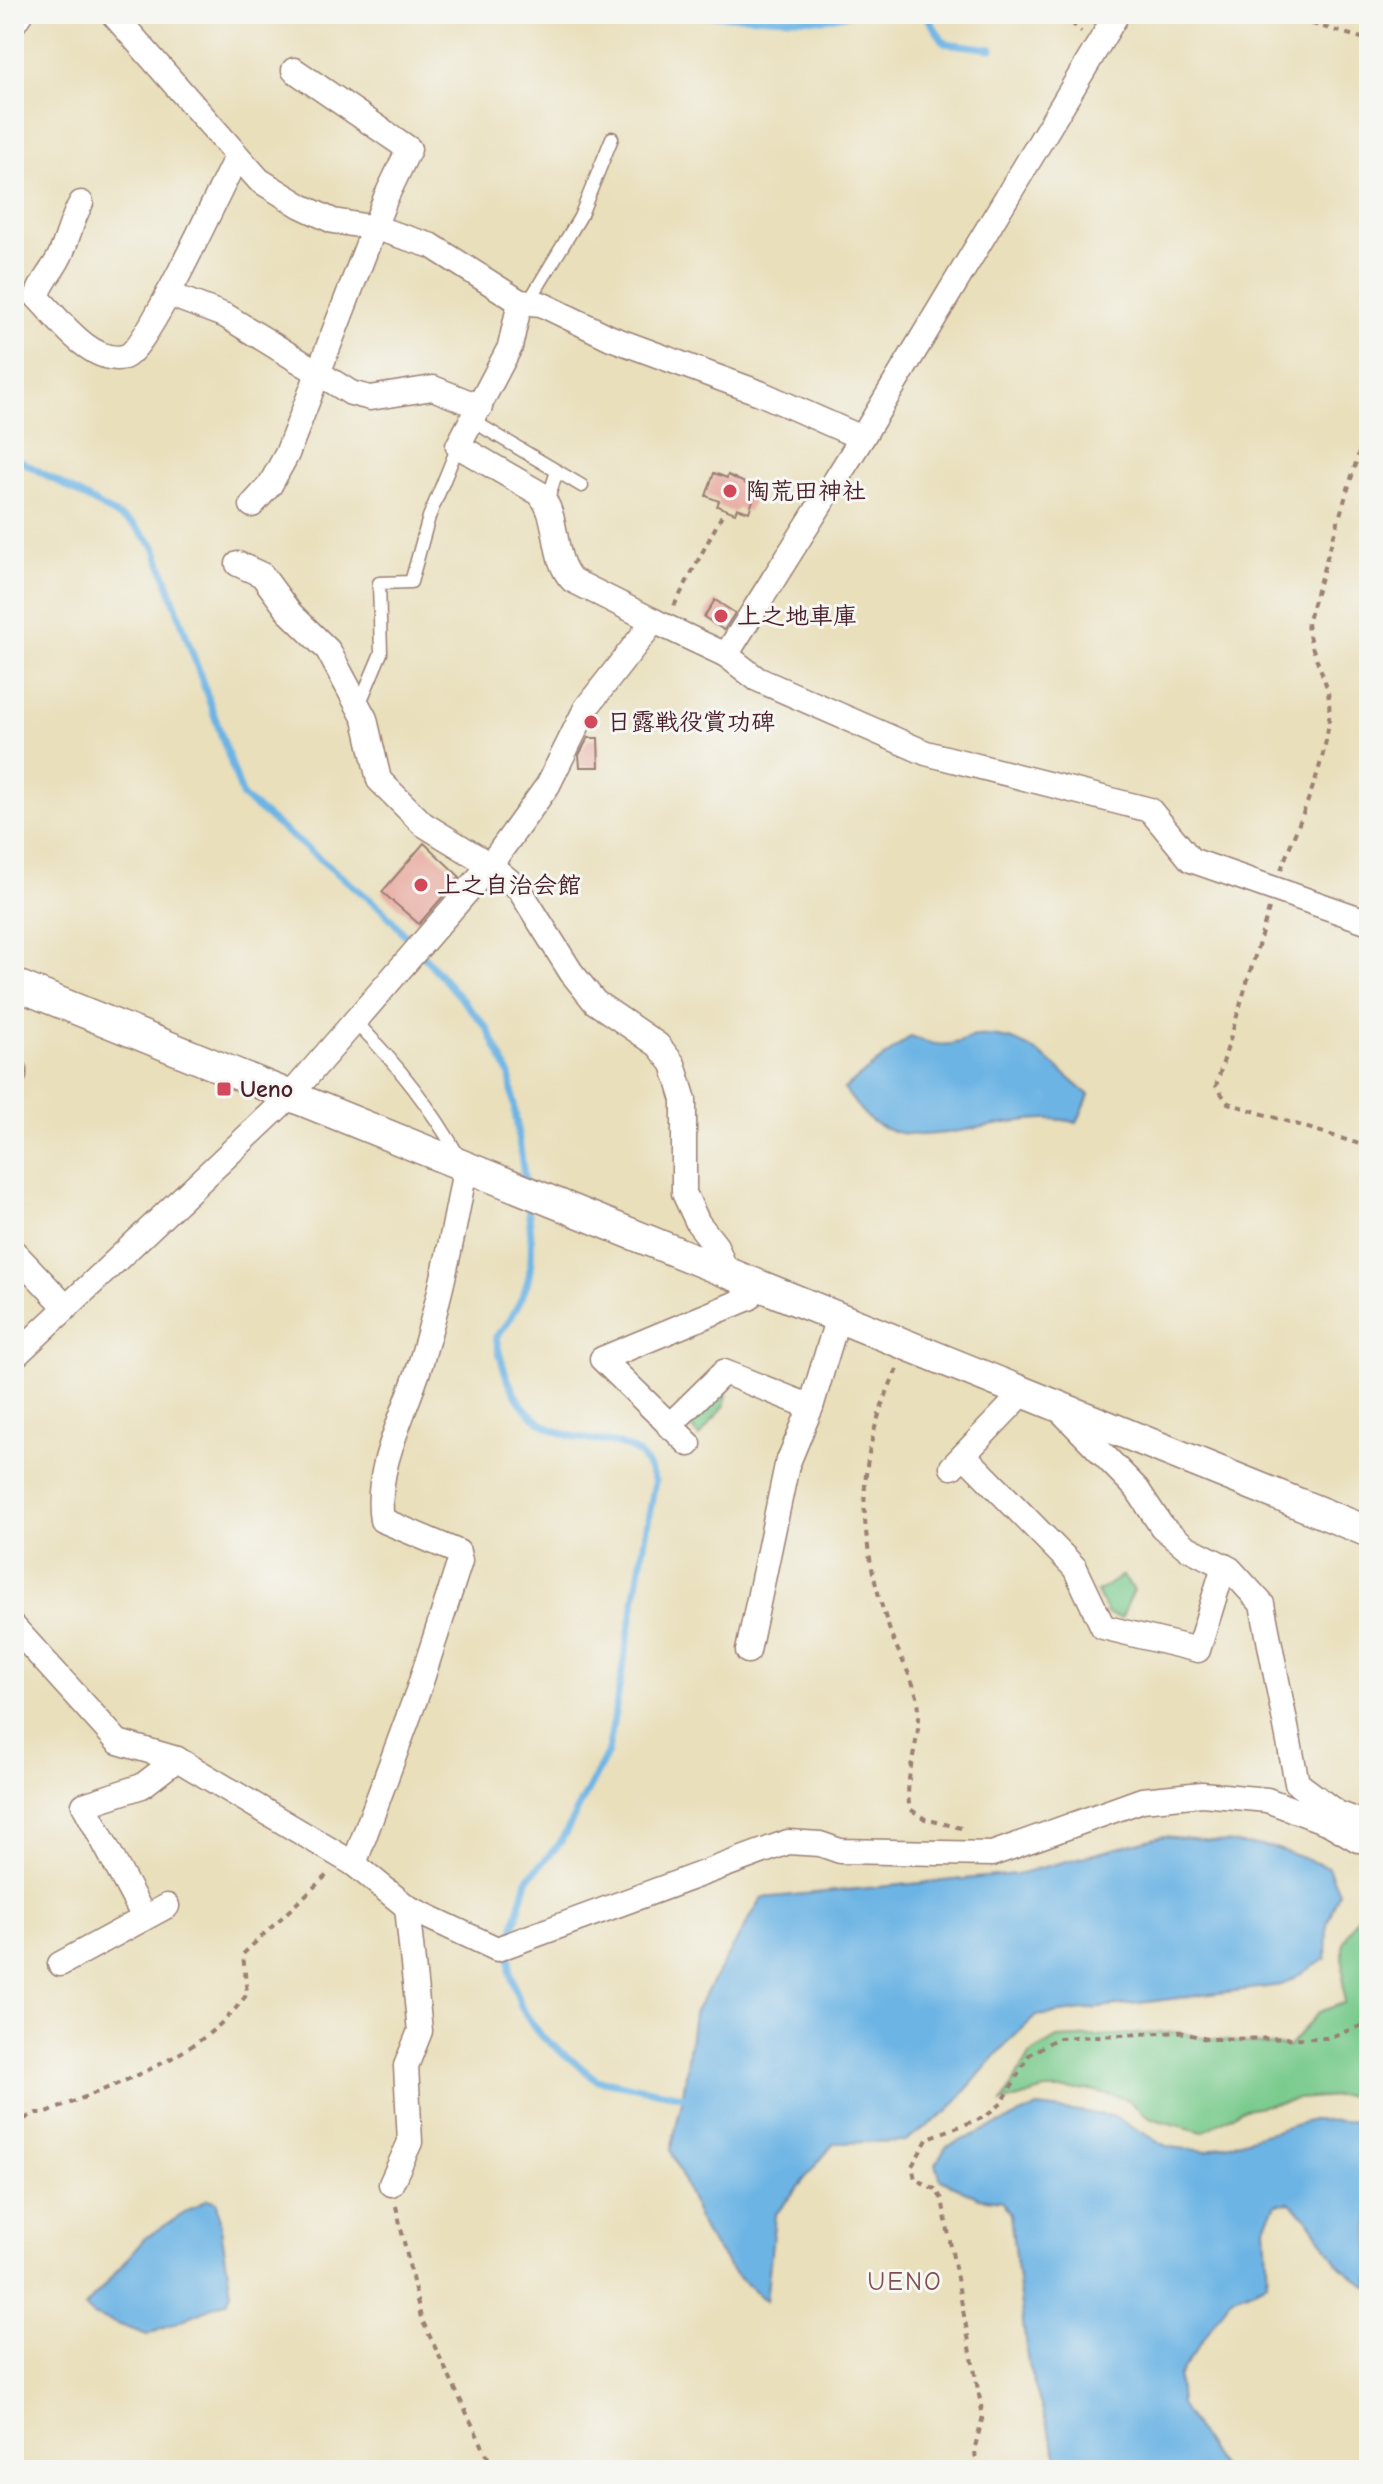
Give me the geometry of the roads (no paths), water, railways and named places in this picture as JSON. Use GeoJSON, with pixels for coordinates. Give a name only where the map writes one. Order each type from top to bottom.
{"type":"FeatureCollection","features":[{"type":"Feature","properties":{"kind":"street"},"geometry":{"type":"LineString","coordinates":[[14,23],[20,14]]}},
{"type":"Feature","properties":{"kind":"street"},"geometry":{"type":"LineString","coordinates":[[113,14],[259,180],[301,206],[333,221],[376,228],[432,246],[524,302],[541,304],[611,338],[760,393],[862,438]]}},
{"type":"Feature","properties":{"kind":"street"},"geometry":{"type":"LineString","coordinates":[[726,655],[862,438],[1117,14]]}},
{"type":"Feature","properties":{"kind":"street"},"geometry":{"type":"LineString","coordinates":[[252,505],[270,485],[287,454],[409,149],[294,70]]}},
{"type":"Feature","properties":{"kind":"street"},"geometry":{"type":"LineString","coordinates":[[81,203],[69,224],[62,252],[41,283],[37,297],[89,350],[122,358],[135,351],[168,294],[237,156]]}},
{"type":"Feature","properties":{"kind":"street"},"geometry":{"type":"LineString","coordinates":[[168,294],[226,316],[351,393],[370,398],[433,388],[477,414]]}},
{"type":"Feature","properties":{"kind":"street"},"geometry":{"type":"LineString","coordinates":[[524,302],[510,347],[458,446],[539,493],[547,502],[551,507],[563,569],[572,580],[661,619],[726,655],[757,679],[926,753],[1150,810],[1191,860],[1369,922]]}},
{"type":"Feature","properties":{"kind":"street"},"geometry":{"type":"LineString","coordinates":[[238,564],[262,575],[290,613],[328,650],[359,705],[379,780],[423,824],[490,865],[519,889],[571,972],[595,1002],[658,1045],[673,1064],[684,1100],[684,1193],[698,1223],[716,1246],[727,1274]]}},
{"type":"Feature","properties":{"kind":"street"},"geometry":{"type":"LineString","coordinates":[[14,1357],[288,1098],[490,865],[548,785],[586,708],[661,619]]}},
{"type":"Feature","properties":{"kind":"street"},"geometry":{"type":"LineString","coordinates":[[14,984],[288,1098],[1369,1532]]}},
{"type":"Feature","properties":{"kind":"street"},"geometry":{"type":"LineString","coordinates":[[14,1068],[14,1075]]}},
{"type":"Feature","properties":{"kind":"street"},"geometry":{"type":"LineString","coordinates":[[350,1861],[418,1691],[460,1561],[458,1552],[382,1520],[379,1502],[384,1474],[422,1359],[449,1260],[465,1169]]}},
{"type":"Feature","properties":{"kind":"street"},"geometry":{"type":"LineString","coordinates":[[14,1252],[66,1307]]}},
{"type":"Feature","properties":{"kind":"street"},"geometry":{"type":"LineString","coordinates":[[689,1444],[602,1359],[749,1298],[755,1285]]}},
{"type":"Feature","properties":{"kind":"street"},"geometry":{"type":"LineString","coordinates":[[748,1651],[787,1465],[811,1407],[838,1317]]}},
{"type":"Feature","properties":{"kind":"street"},"geometry":{"type":"LineString","coordinates":[[669,1426],[724,1372],[811,1407]]}},
{"type":"Feature","properties":{"kind":"street"},"geometry":{"type":"LineString","coordinates":[[1024,1392],[958,1461],[1075,1568],[1103,1627],[1198,1650],[1224,1566]]}},
{"type":"Feature","properties":{"kind":"street"},"geometry":{"type":"LineString","coordinates":[[1055,1404],[1137,1489],[1162,1527],[1186,1547],[1224,1566],[1250,1586],[1267,1618],[1297,1783],[1365,1836]]}},
{"type":"Feature","properties":{"kind":"street"},"geometry":{"type":"LineString","coordinates":[[14,1627],[118,1742],[177,1759],[350,1861],[407,1907],[497,1949],[788,1842],[820,1844],[840,1851],[992,1854],[1142,1800],[1202,1794],[1267,1800],[1365,1836]]}},
{"type":"Feature","properties":{"kind":"street"},"geometry":{"type":"LineString","coordinates":[[144,1917],[84,1805],[142,1786],[177,1759]]}},
{"type":"Feature","properties":{"kind":"street"},"geometry":{"type":"LineString","coordinates":[[60,1964],[167,1906]]}},
{"type":"Feature","properties":{"kind":"street"},"geometry":{"type":"LineString","coordinates":[[391,2184],[410,2142],[406,2066],[420,2031],[407,1907]]}},
{"type":"Feature","properties":{"kind":"lane"},"geometry":{"type":"LineString","coordinates":[[524,302],[580,217],[612,138]]}},
{"type":"Feature","properties":{"kind":"lane"},"geometry":{"type":"LineString","coordinates":[[477,414],[582,486]]}},
{"type":"Feature","properties":{"kind":"lane"},"geometry":{"type":"LineString","coordinates":[[359,705],[381,653],[379,583],[411,582],[429,517],[458,446]]}},
{"type":"Feature","properties":{"kind":"lane"},"geometry":{"type":"LineString","coordinates":[[547,502],[557,471]]}},
{"type":"Feature","properties":{"kind":"lane"},"geometry":{"type":"LineString","coordinates":[[355,1021],[400,1067],[438,1119],[465,1169]]}},
{"type":"Feature","properties":{"kind":"water"},"geometry":{"type":"Polygon","coordinates":[[[911,1036],[941,1045],[977,1036],[1011,1040],[1039,1054],[1089,1095],[1077,1123],[1051,1119],[1024,1120],[939,1134],[913,1135],[889,1130],[868,1118],[844,1089],[911,1036]]]}},
{"type":"Feature","properties":{"kind":"water"},"geometry":{"type":"Polygon","coordinates":[[[1163,1836],[1272,1847],[1328,1867],[1339,1892],[1327,1924],[1326,1959],[1282,1985],[1036,2016],[1004,2046],[946,2113],[905,2141],[834,2143],[775,2215],[766,2301],[735,2274],[705,2234],[671,2150],[683,2096],[694,2013],[762,1898],[1017,1874],[1163,1836]]]}},
{"type":"Feature","properties":{"kind":"water"},"geometry":{"type":"Polygon","coordinates":[[[1038,2107],[1112,2116],[1169,2147],[1206,2151],[1312,2120],[1369,2122],[1369,2288],[1340,2266],[1307,2218],[1291,2203],[1276,2204],[1265,2226],[1268,2283],[1230,2299],[1178,2377],[1180,2405],[1223,2470],[1061,2470],[1028,2364],[1010,2214],[1001,2201],[979,2198],[941,2180],[936,2164],[946,2147],[1038,2107]]]}},
{"type":"Feature","properties":{"kind":"water"},"geometry":{"type":"Polygon","coordinates":[[[207,2199],[217,2202],[231,2293],[227,2301],[147,2335],[93,2315],[85,2308],[145,2238],[207,2199]]]}},
{"type":"Feature","properties":{"kind":"waterway"},"geometry":{"type":"LineString","coordinates":[[677,14],[824,19],[849,14]]}},
{"type":"Feature","properties":{"kind":"waterway"},"geometry":{"type":"LineString","coordinates":[[925,14],[945,43],[992,49]]}},
{"type":"Feature","properties":{"kind":"waterway"},"geometry":{"type":"LineString","coordinates":[[14,457],[134,525],[155,547],[243,797],[383,910],[487,1028],[510,1076],[525,1183]]}},
{"type":"Feature","properties":{"kind":"waterway"},"geometry":{"type":"LineString","coordinates":[[511,1937],[527,1880],[560,1843],[608,1752],[655,1481],[644,1460],[628,1447],[566,1435],[548,1427],[534,1417],[513,1391],[496,1337],[519,1304],[530,1273],[527,1200]]}},
{"type":"Feature","properties":{"kind":"waterway"},"geometry":{"type":"LineString","coordinates":[[510,1949],[510,1972],[521,2007],[540,2035],[597,2080],[683,2096]]}},
{"type":"Feature","properties":{"kind":"place","name":"陶荒田神社"},"geometry":{"type":"Point","coordinates":[730,491]}},
{"type":"Feature","properties":{"kind":"place","name":"上之地車庫"},"geometry":{"type":"Point","coordinates":[721,616]}},
{"type":"Feature","properties":{"kind":"place","name":"日露戦役賞功碑"},"geometry":{"type":"Point","coordinates":[591,722]}},
{"type":"Feature","properties":{"kind":"place","name":"上之自治会館"},"geometry":{"type":"Point","coordinates":[421,885]}},
{"type":"Feature","properties":{"kind":"place","name":"Ueno"},"geometry":{"type":"Point","coordinates":[224,1089]}},
{"type":"Feature","properties":{"kind":"district","name":"UENO"},"geometry":{"type":"Point","coordinates":[905,2282]}}]}
